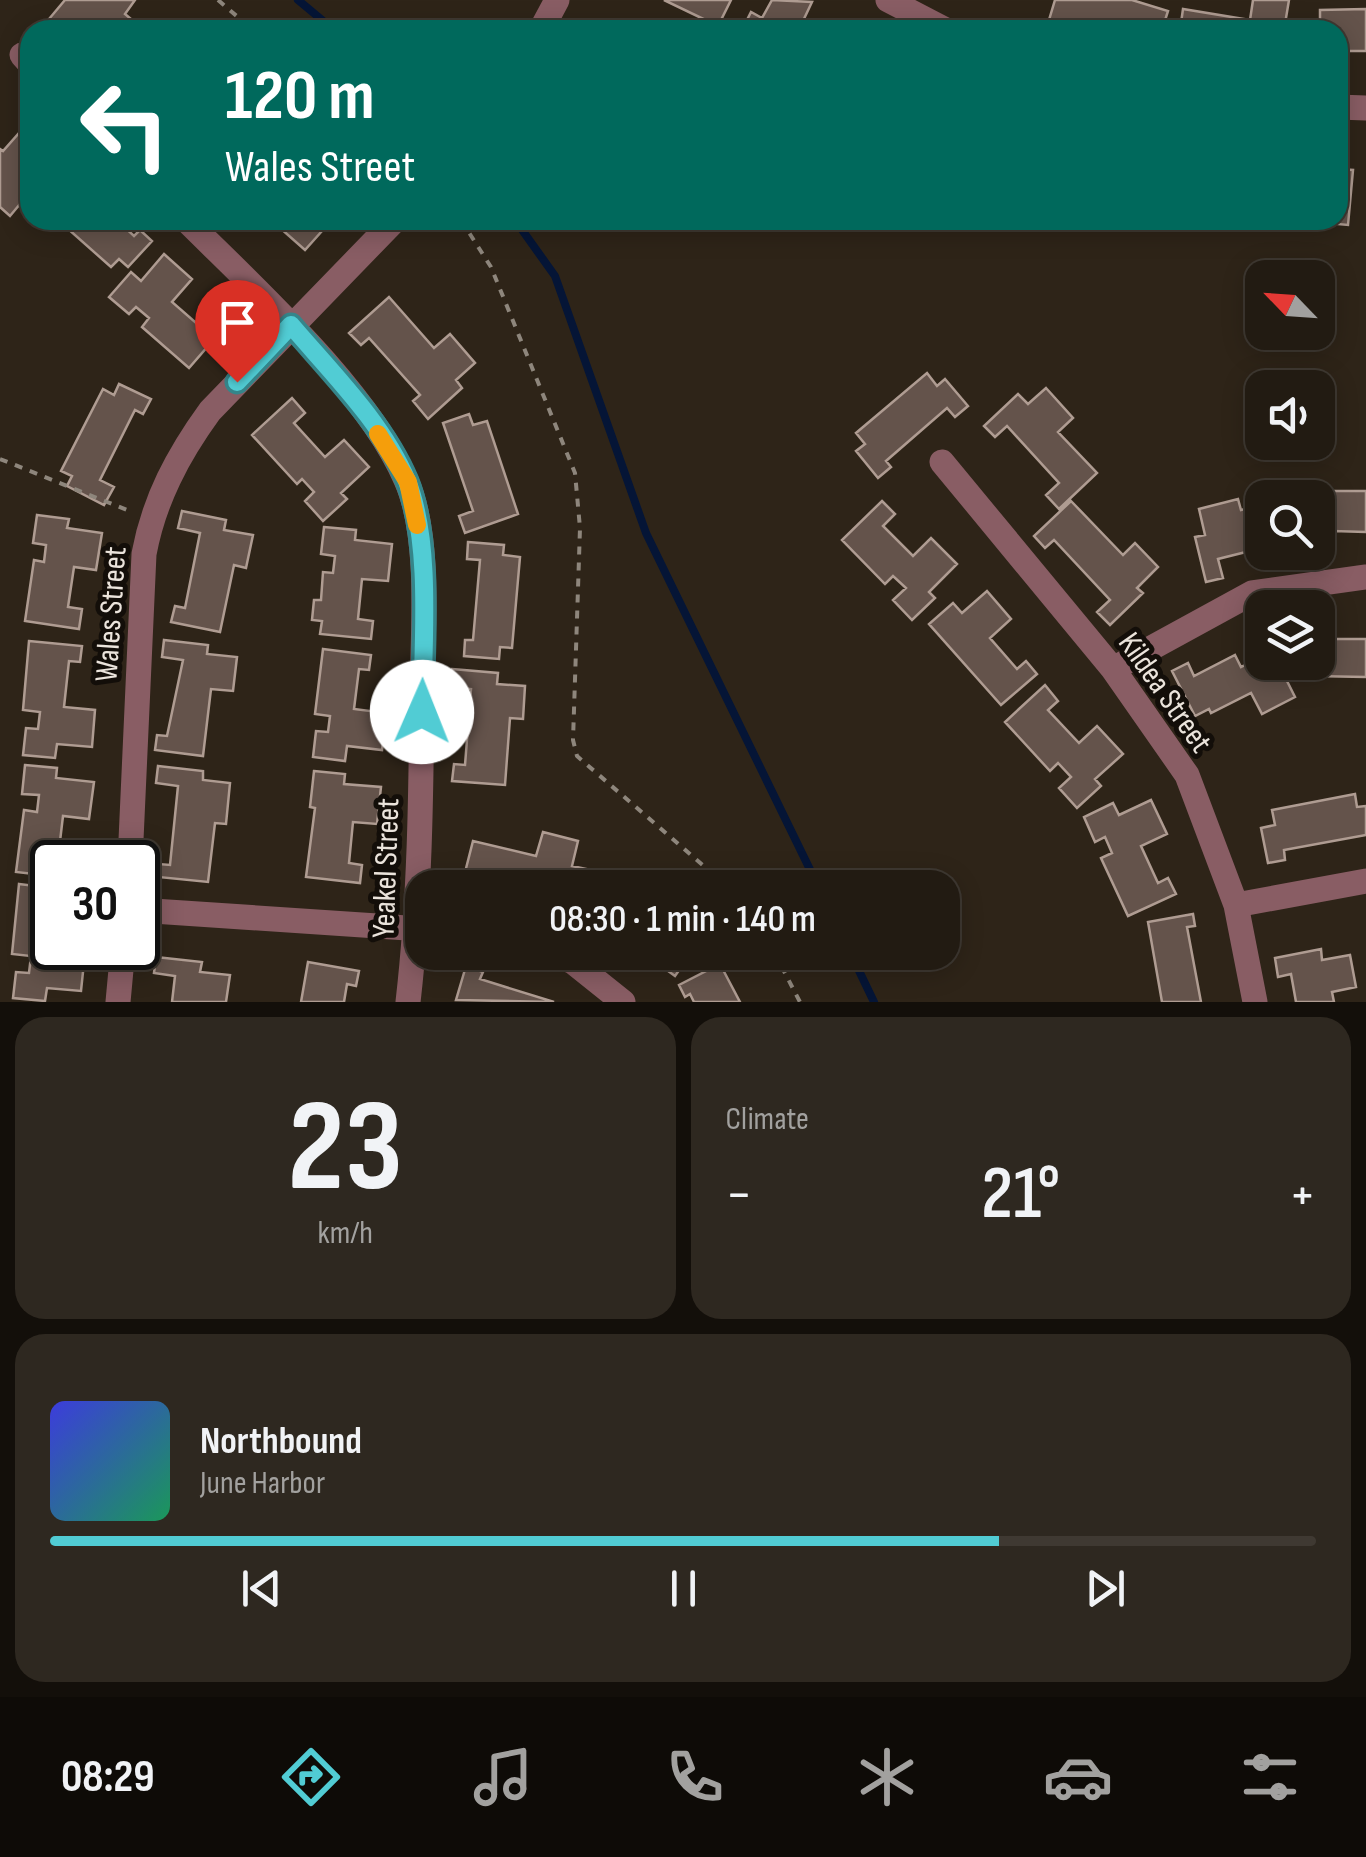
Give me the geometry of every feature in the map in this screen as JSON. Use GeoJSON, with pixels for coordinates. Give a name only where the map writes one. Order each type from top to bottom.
{"type":"FeatureCollection","features":[{"type":"Feature","properties":{"kind":"street"},"geometry":{"type":"LineString","coordinates":[[888,0],[927,20]]}},
{"type":"Feature","properties":{"kind":"street","name":"Yeakel Street"},"geometry":{"type":"LineString","coordinates":[[196,230],[291,325],[390,449],[408,482],[418,532],[423,634],[421,870]]}},
{"type":"Feature","properties":{"kind":"street","name":"Wales Street"},"geometry":{"type":"LineString","coordinates":[[131,840],[144,554],[150,520],[185,445],[210,411],[385,230]]}},
{"type":"Feature","properties":{"kind":"street","name":"Kildea Street"},"geometry":{"type":"LineString","coordinates":[[942,462],[1114,669],[1187,776],[1236,905],[1255,1002]]}},
{"type":"Feature","properties":{"kind":"street"},"geometry":{"type":"LineString","coordinates":[[1114,669],[1252,593],[1366,577]]}},
{"type":"Feature","properties":{"kind":"street"},"geometry":{"type":"LineString","coordinates":[[1236,905],[1366,882]]}},
{"type":"Feature","properties":{"kind":"street"},"geometry":{"type":"LineString","coordinates":[[160,911],[405,927]]}},
{"type":"Feature","properties":{"kind":"street"},"geometry":{"type":"LineString","coordinates":[[118,1002],[121,970]]}},
{"type":"Feature","properties":{"kind":"street","name":"Yeakel Street"},"geometry":{"type":"LineString","coordinates":[[408,1002],[413,970]]}},
{"type":"Feature","properties":{"kind":"street"},"geometry":{"type":"LineString","coordinates":[[583,970],[623,1002]]}},
{"type":"Feature","properties":{"kind":"path"},"geometry":{"type":"LineString","coordinates":[[218,0],[241,20]]}},
{"type":"Feature","properties":{"kind":"path"},"geometry":{"type":"LineString","coordinates":[[467,230],[491,267],[576,472],[580,528],[573,740],[577,756],[707,870]]}},
{"type":"Feature","properties":{"kind":"path"},"geometry":{"type":"LineString","coordinates":[[0,459],[150,520]]}},
{"type":"Feature","properties":{"kind":"path"},"geometry":{"type":"LineString","coordinates":[[783,970],[800,1002]]}},
{"type":"Feature","properties":{"kind":"building"},"geometry":{"type":"Polygon","coordinates":[[[65,0],[135,0],[125,14],[132,20],[49,19],[65,0]]]}},
{"type":"Feature","properties":{"kind":"building"},"geometry":{"type":"Polygon","coordinates":[[[664,0],[731,0],[721,20],[706,20],[664,0]]]}},
{"type":"Feature","properties":{"kind":"building"},"geometry":{"type":"Polygon","coordinates":[[[772,0],[812,2],[803,20],[747,20],[751,12],[762,18],[772,0]]]}},
{"type":"Feature","properties":{"kind":"building"},"geometry":{"type":"Polygon","coordinates":[[[1055,0],[1132,0],[1168,11],[1165,20],[1049,20],[1055,0]]]}},
{"type":"Feature","properties":{"kind":"building"},"geometry":{"type":"Polygon","coordinates":[[[1253,0],[1289,0],[1286,20],[1250,20],[1253,0]]]}},
{"type":"Feature","properties":{"kind":"building"},"geometry":{"type":"Polygon","coordinates":[[[1183,9],[1250,20],[1181,20],[1183,9]]]}},
{"type":"Feature","properties":{"kind":"building"},"geometry":{"type":"Polygon","coordinates":[[[1366,9],[1366,51],[1348,51],[1348,20],[1320,20],[1320,10],[1366,9]]]}},
{"type":"Feature","properties":{"kind":"building"},"geometry":{"type":"Polygon","coordinates":[[[20,134],[20,204],[10,216],[0,207],[0,149],[3,151],[20,134]]]}},
{"type":"Feature","properties":{"kind":"building"},"geometry":{"type":"Polygon","coordinates":[[[1348,170],[1353,170],[1348,225],[1348,170]]]}},
{"type":"Feature","properties":{"kind":"building"},"geometry":{"type":"Polygon","coordinates":[[[69,230],[128,230],[134,236],[140,230],[152,241],[128,267],[119,259],[111,267],[69,230]]]}},
{"type":"Feature","properties":{"kind":"building"},"geometry":{"type":"Polygon","coordinates":[[[282,230],[323,230],[305,250],[282,230]]]}},
{"type":"Feature","properties":{"kind":"building"},"geometry":{"type":"Polygon","coordinates":[[[164,254],[192,279],[172,302],[203,329],[210,321],[221,331],[189,368],[142,327],[149,318],[136,307],[129,314],[109,297],[131,272],[141,281],[164,254]]]}},
{"type":"Feature","properties":{"kind":"building"},"geometry":{"type":"Polygon","coordinates":[[[389,297],[434,348],[450,334],[475,363],[456,380],[462,388],[428,419],[413,401],[420,395],[369,338],[361,345],[349,333],[389,297]]]}},
{"type":"Feature","properties":{"kind":"building"},"geometry":{"type":"Polygon","coordinates":[[[927,373],[937,386],[945,379],[968,406],[955,417],[947,408],[886,461],[891,467],[878,478],[856,451],[865,444],[856,433],[927,373]]]}},
{"type":"Feature","properties":{"kind":"building"},"geometry":{"type":"Polygon","coordinates":[[[119,384],[151,399],[143,414],[135,410],[100,480],[114,487],[104,505],[67,486],[72,476],[61,471],[103,389],[114,395],[119,384]]]}},
{"type":"Feature","properties":{"kind":"building"},"geometry":{"type":"Polygon","coordinates":[[[1046,388],[1073,418],[1058,432],[1097,473],[1059,509],[1046,495],[1059,483],[1007,426],[995,437],[984,426],[1018,394],[1028,404],[1046,388]]]}},
{"type":"Feature","properties":{"kind":"building"},"geometry":{"type":"Polygon","coordinates":[[[292,398],[305,413],[294,423],[325,457],[344,440],[369,467],[341,493],[347,499],[323,521],[305,501],[314,492],[302,479],[297,484],[252,435],[292,398]]]}},
{"type":"Feature","properties":{"kind":"building"},"geometry":{"type":"Polygon","coordinates":[[[469,414],[473,425],[487,421],[518,514],[465,533],[459,516],[473,511],[443,423],[469,414]]]}},
{"type":"Feature","properties":{"kind":"building"},"geometry":{"type":"Polygon","coordinates":[[[1335,491],[1366,491],[1366,532],[1335,531],[1335,491]]]}},
{"type":"Feature","properties":{"kind":"building"},"geometry":{"type":"Polygon","coordinates":[[[1238,499],[1241,510],[1245,509],[1245,552],[1218,559],[1223,578],[1206,582],[1195,537],[1205,535],[1199,509],[1238,499]]]}},
{"type":"Feature","properties":{"kind":"building"},"geometry":{"type":"Polygon","coordinates":[[[882,501],[895,514],[883,526],[913,556],[931,538],[957,564],[929,592],[935,598],[912,620],[893,600],[906,588],[893,576],[885,584],[842,540],[882,501]]]}},
{"type":"Feature","properties":{"kind":"building"},"geometry":{"type":"Polygon","coordinates":[[[1071,501],[1123,555],[1135,543],[1158,567],[1137,588],[1143,593],[1110,625],[1097,612],[1110,600],[1054,540],[1045,548],[1034,536],[1071,501]]]}},
{"type":"Feature","properties":{"kind":"building"},"geometry":{"type":"Polygon","coordinates":[[[182,511],[226,520],[224,530],[253,535],[246,568],[234,565],[220,632],[171,622],[175,606],[185,608],[200,533],[178,528],[182,511]]]}},
{"type":"Feature","properties":{"kind":"building"},"geometry":{"type":"Polygon","coordinates":[[[37,515],[69,519],[67,528],[102,533],[96,570],[74,567],[68,607],[82,609],[79,629],[25,621],[34,560],[44,562],[46,545],[33,543],[37,515]]]}},
{"type":"Feature","properties":{"kind":"building"},"geometry":{"type":"Polygon","coordinates":[[[324,527],[356,530],[355,540],[392,544],[388,581],[362,579],[358,619],[373,621],[371,639],[320,634],[322,621],[312,620],[314,600],[321,600],[323,572],[333,573],[335,556],[321,554],[324,527]]]}},
{"type":"Feature","properties":{"kind":"building"},"geometry":{"type":"Polygon","coordinates":[[[468,542],[504,545],[503,555],[520,557],[512,648],[500,647],[499,659],[464,656],[465,640],[473,640],[480,560],[467,559],[468,542]]]}},
{"type":"Feature","properties":{"kind":"building"},"geometry":{"type":"Polygon","coordinates":[[[987,591],[1011,619],[990,638],[1017,669],[1026,661],[1037,674],[1001,705],[929,624],[953,603],[962,613],[987,591]]]}},
{"type":"Feature","properties":{"kind":"building"},"geometry":{"type":"Polygon","coordinates":[[[1335,639],[1366,639],[1366,677],[1335,676],[1335,639]]]}},
{"type":"Feature","properties":{"kind":"building"},"geometry":{"type":"Polygon","coordinates":[[[164,640],[208,645],[207,654],[237,657],[233,691],[211,689],[203,756],[155,750],[157,735],[167,736],[183,660],[162,657],[164,640]]]}},
{"type":"Feature","properties":{"kind":"building"},"geometry":{"type":"Polygon","coordinates":[[[29,641],[82,646],[80,662],[69,661],[64,707],[95,710],[92,747],[57,744],[55,758],[23,755],[26,728],[38,729],[40,712],[23,710],[29,641]]]}},
{"type":"Feature","properties":{"kind":"building"},"geometry":{"type":"Polygon","coordinates":[[[323,649],[371,655],[369,670],[359,669],[354,709],[386,713],[382,750],[347,746],[345,761],[313,757],[316,731],[328,732],[330,716],[315,714],[323,649]]]}},
{"type":"Feature","properties":{"kind":"building"},"geometry":{"type":"Polygon","coordinates":[[[1235,655],[1241,667],[1245,665],[1245,680],[1286,680],[1295,697],[1262,714],[1251,693],[1211,713],[1209,709],[1195,716],[1172,671],[1188,663],[1194,676],[1235,655]]]}},
{"type":"Feature","properties":{"kind":"building"},"geometry":{"type":"Polygon","coordinates":[[[452,669],[498,673],[497,684],[525,686],[523,719],[510,718],[505,785],[452,781],[454,764],[465,765],[471,689],[451,687],[452,669]]]}},
{"type":"Feature","properties":{"kind":"building"},"geometry":{"type":"Polygon","coordinates":[[[1045,685],[1058,701],[1048,710],[1079,743],[1097,726],[1123,754],[1095,779],[1101,786],[1077,808],[1059,788],[1071,777],[1058,763],[1050,771],[1005,722],[1045,685]]]}},
{"type":"Feature","properties":{"kind":"building"},"geometry":{"type":"Polygon","coordinates":[[[25,765],[57,768],[56,778],[94,782],[89,819],[63,816],[60,840],[30,840],[30,874],[16,872],[24,810],[37,812],[39,795],[22,794],[25,765]]]}},
{"type":"Feature","properties":{"kind":"building"},"geometry":{"type":"Polygon","coordinates":[[[158,766],[203,771],[203,780],[230,783],[226,824],[215,823],[208,882],[160,877],[160,864],[170,865],[178,786],[156,783],[158,766]]]}},
{"type":"Feature","properties":{"kind":"building"},"geometry":{"type":"Polygon","coordinates":[[[314,771],[345,774],[344,784],[381,787],[377,824],[353,822],[349,863],[362,865],[360,883],[306,877],[315,808],[310,807],[314,771]]]}},
{"type":"Feature","properties":{"kind":"building"},"geometry":{"type":"Polygon","coordinates":[[[1355,794],[1357,807],[1366,806],[1366,835],[1284,850],[1285,860],[1268,863],[1261,828],[1275,825],[1272,810],[1355,794]]]}},
{"type":"Feature","properties":{"kind":"building"},"geometry":{"type":"Polygon","coordinates":[[[1151,800],[1167,834],[1141,846],[1158,883],[1168,878],[1176,894],[1128,916],[1101,858],[1112,853],[1105,837],[1095,842],[1084,817],[1113,803],[1119,815],[1151,800]]]}},
{"type":"Feature","properties":{"kind":"building"},"geometry":{"type":"Polygon","coordinates":[[[543,832],[578,841],[572,866],[586,870],[466,870],[473,841],[536,856],[543,832]]]}},
{"type":"Feature","properties":{"kind":"building"},"geometry":{"type":"Polygon","coordinates":[[[19,884],[30,885],[30,956],[12,954],[19,884]]]}},
{"type":"Feature","properties":{"kind":"building"},"geometry":{"type":"Polygon","coordinates":[[[1193,914],[1195,926],[1187,927],[1201,1002],[1162,1002],[1148,922],[1193,914]]]}},
{"type":"Feature","properties":{"kind":"building"},"geometry":{"type":"Polygon","coordinates":[[[1321,949],[1322,960],[1350,955],[1356,987],[1332,992],[1334,1002],[1296,1002],[1291,974],[1278,977],[1275,958],[1321,949]]]}},
{"type":"Feature","properties":{"kind":"building"},"geometry":{"type":"Polygon","coordinates":[[[160,957],[202,962],[200,972],[230,975],[226,1002],[172,1002],[175,976],[154,973],[160,970],[160,957]]]}},
{"type":"Feature","properties":{"kind":"building"},"geometry":{"type":"Polygon","coordinates":[[[308,962],[359,971],[356,986],[347,984],[344,1002],[301,1002],[308,962]]]}},
{"type":"Feature","properties":{"kind":"building"},"geometry":{"type":"Polygon","coordinates":[[[30,964],[30,970],[83,970],[81,991],[47,988],[45,1001],[13,998],[16,972],[29,973],[30,964]]]}},
{"type":"Feature","properties":{"kind":"building"},"geometry":{"type":"Polygon","coordinates":[[[465,970],[477,970],[483,972],[480,979],[554,1002],[456,1000],[465,970]]]}},
{"type":"Feature","properties":{"kind":"building"},"geometry":{"type":"Polygon","coordinates":[[[708,970],[723,970],[740,1002],[694,1002],[690,994],[685,997],[679,985],[708,970]]]}},
{"type":"Feature","properties":{"kind":"waterway"},"geometry":{"type":"LineString","coordinates":[[298,0],[322,20]]}},
{"type":"Feature","properties":{"kind":"waterway"},"geometry":{"type":"LineString","coordinates":[[522,230],[555,276],[646,533],[810,870]]}},
{"type":"Feature","properties":{"kind":"waterway"},"geometry":{"type":"LineString","coordinates":[[859,970],[874,1002]]}},
{"type":"Feature","properties":{"kind":"slow traffic"},"geometry":{"type":"LineString","coordinates":[[378,434],[408,482],[417,525]]}},
{"type":"Feature","properties":{"kind":"route"},"geometry":{"type":"LineString","coordinates":[[237,382],[291,325],[390,449],[408,482],[418,532],[422,712]]}}]}
